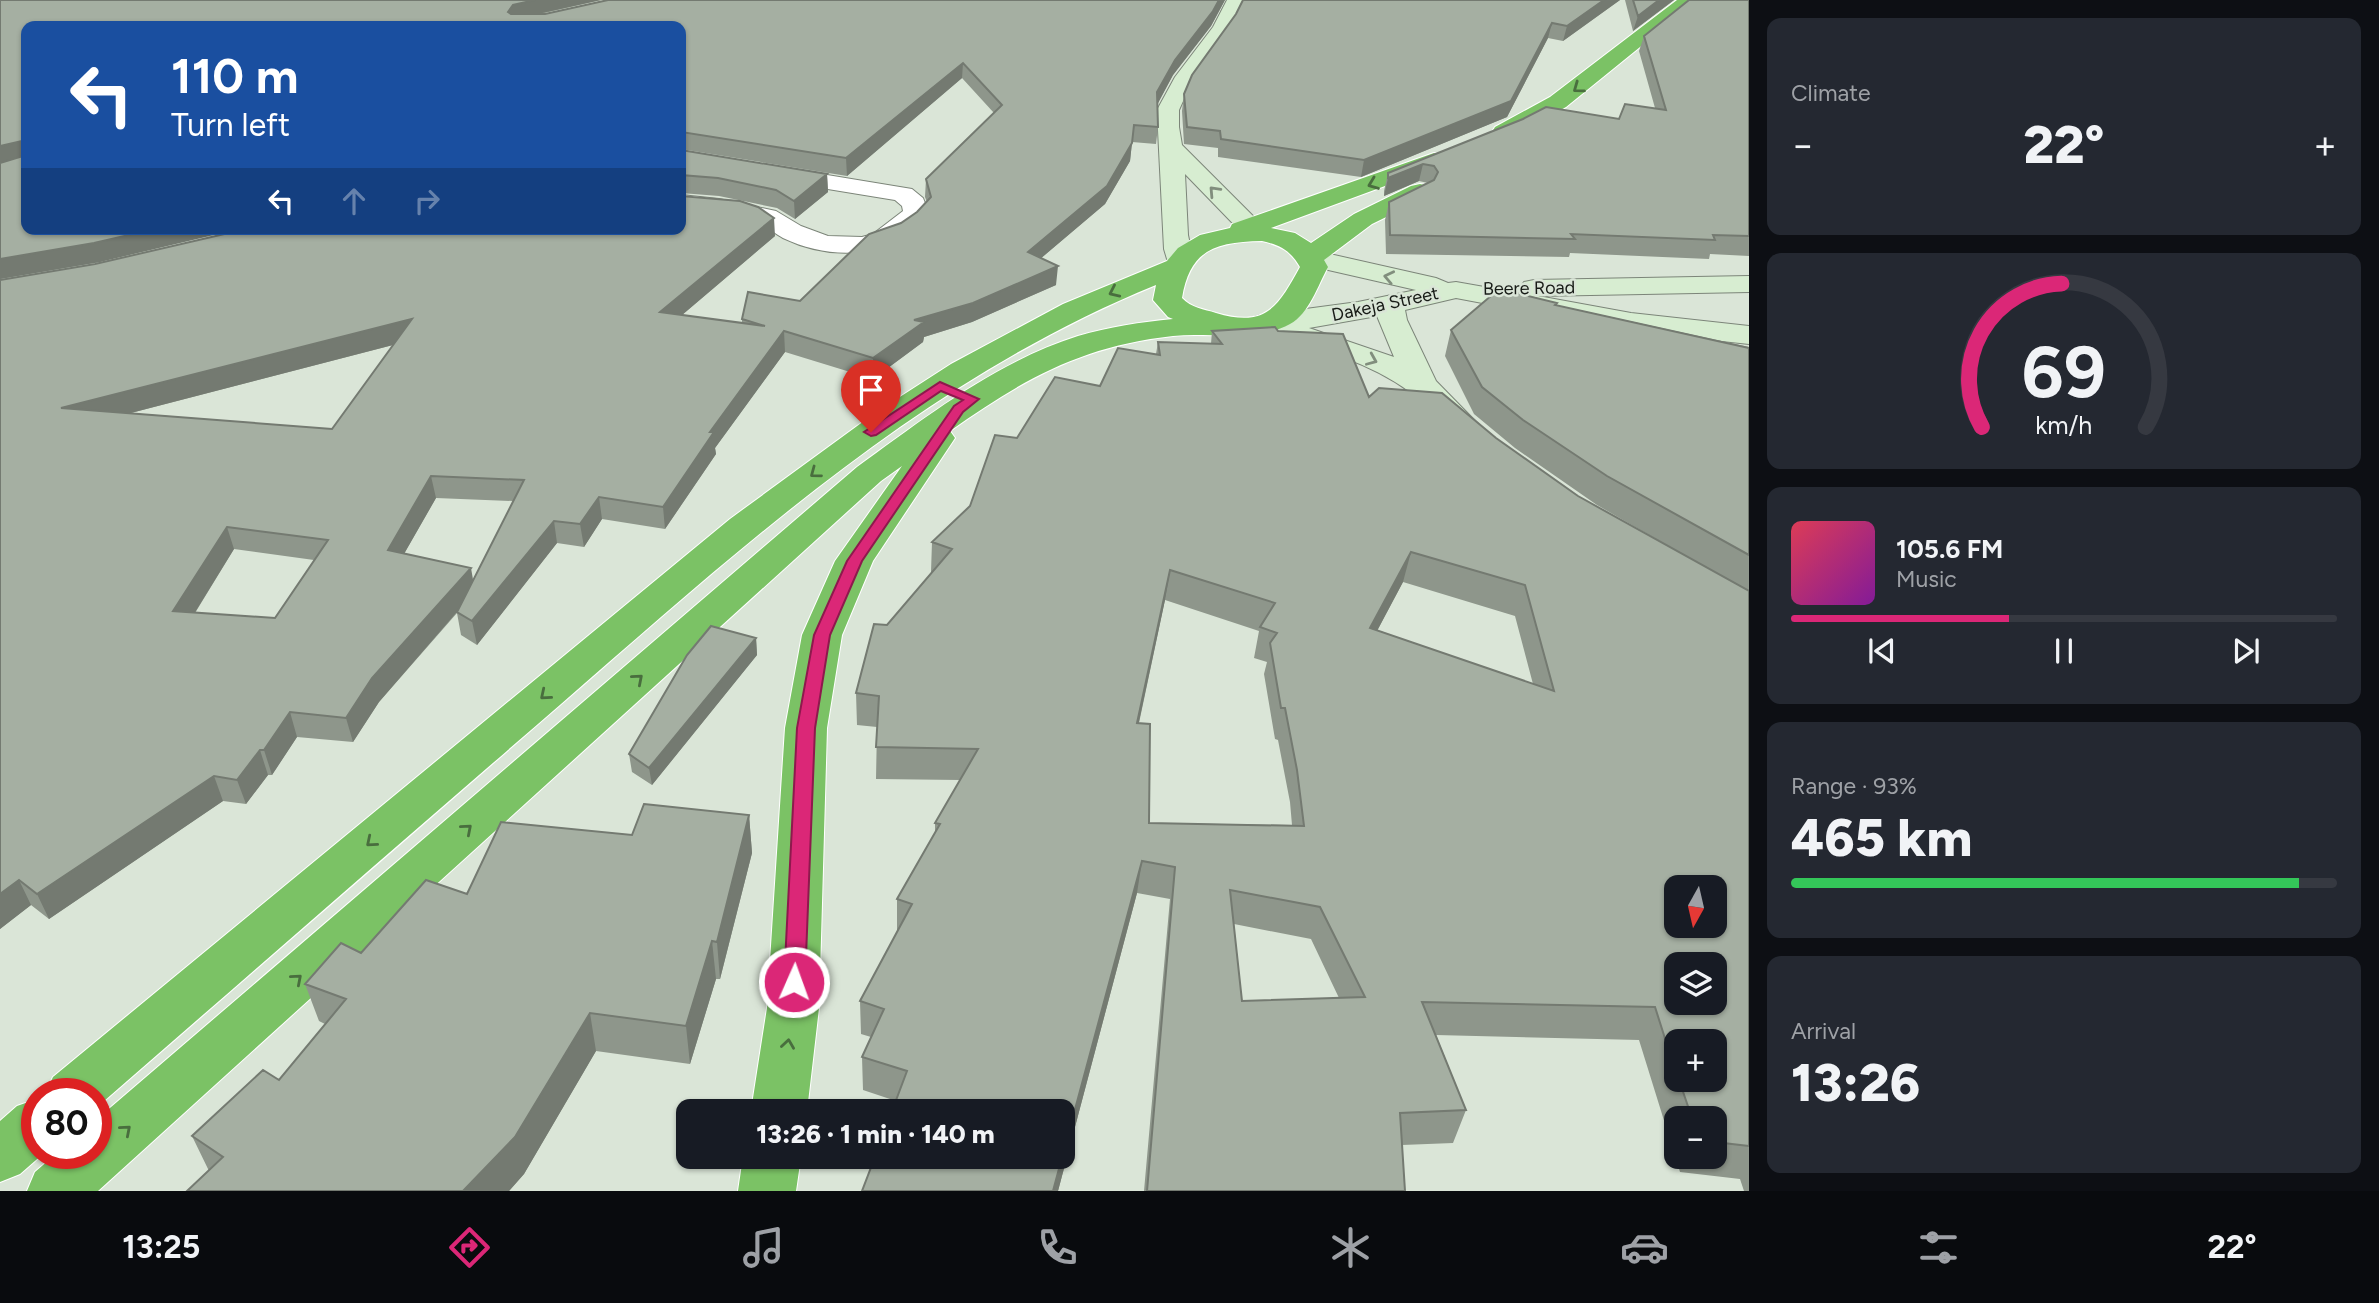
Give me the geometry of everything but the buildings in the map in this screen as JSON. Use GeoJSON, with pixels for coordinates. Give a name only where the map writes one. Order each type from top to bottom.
{"type":"FeatureCollection","features":[{"type":"Feature","properties":{"kind":"highway"},"geometry":{"type":"LineString","coordinates":[[1253,324],[1178,311],[1167,300],[1167,284],[1179,265],[1200,242],[1246,231],[1468,147],[1626,68],[1699,4]]}},
{"type":"Feature","properties":{"kind":"highway"},"geometry":{"type":"LineString","coordinates":[[1503,153],[1578,115]]}},
{"type":"Feature","properties":{"kind":"highway"},"geometry":{"type":"LineString","coordinates":[[1312,257],[1327,241],[1378,210],[1445,179]]}},
{"type":"Feature","properties":{"kind":"highway"},"geometry":{"type":"LineString","coordinates":[[92,1078],[743,527],[848,447],[1077,346],[1122,334],[1177,327],[1253,324],[1281,318],[1293,304],[1314,267],[1312,257],[1301,246],[1282,238],[1246,231]]}},
{"type":"Feature","properties":{"kind":"highway"},"geometry":{"type":"LineString","coordinates":[[57,1191],[869,474],[1040,327],[1121,288],[1179,265]]}},
{"type":"Feature","properties":{"kind":"highway"},"geometry":{"type":"LineString","coordinates":[[781,1099],[793,1008],[806,728],[822,635],[854,561],[957,398]]}},
{"type":"Feature","properties":{"kind":"highway"},"geometry":{"type":"LineString","coordinates":[[0,1156],[21,1138]]}},
{"type":"Feature","properties":{"kind":"highway"},"geometry":{"type":"LineString","coordinates":[[767,1191],[770,1169]]}},
{"type":"Feature","properties":{"kind":"main road"},"geometry":{"type":"LineString","coordinates":[[1179,265],[1173,231],[1171,147],[1167,125],[1169,105],[1214,41],[1236,0]]}},
{"type":"Feature","properties":{"kind":"main road"},"geometry":{"type":"LineString","coordinates":[[1171,147],[1246,231]]}},
{"type":"Feature","properties":{"kind":"main road","name":"Beere Road"},"geometry":{"type":"LineString","coordinates":[[1312,257],[1456,290],[1749,284]]}},
{"type":"Feature","properties":{"kind":"main road","name":"Dakeja Street"},"geometry":{"type":"LineString","coordinates":[[1253,324],[1309,319],[1456,290],[1631,323],[1749,335]]}},
{"type":"Feature","properties":{"kind":"main road"},"geometry":{"type":"LineString","coordinates":[[1389,303],[1392,320],[1423,386]]}},
{"type":"Feature","properties":{"kind":"main road"},"geometry":{"type":"LineString","coordinates":[[1253,324],[1340,347],[1385,366],[1423,386],[1491,449]]}},
{"type":"Feature","properties":{"kind":"street"},"geometry":{"type":"LineString","coordinates":[[686,159],[903,194],[914,203],[916,213],[882,240],[862,244],[825,244],[792,232],[767,216],[686,204]]}},
{"type":"Feature","properties":{"kind":"route"},"geometry":{"type":"LineString","coordinates":[[794,982],[806,728],[822,635],[854,561],[958,409],[972,399],[940,386],[871,432]]}}]}
